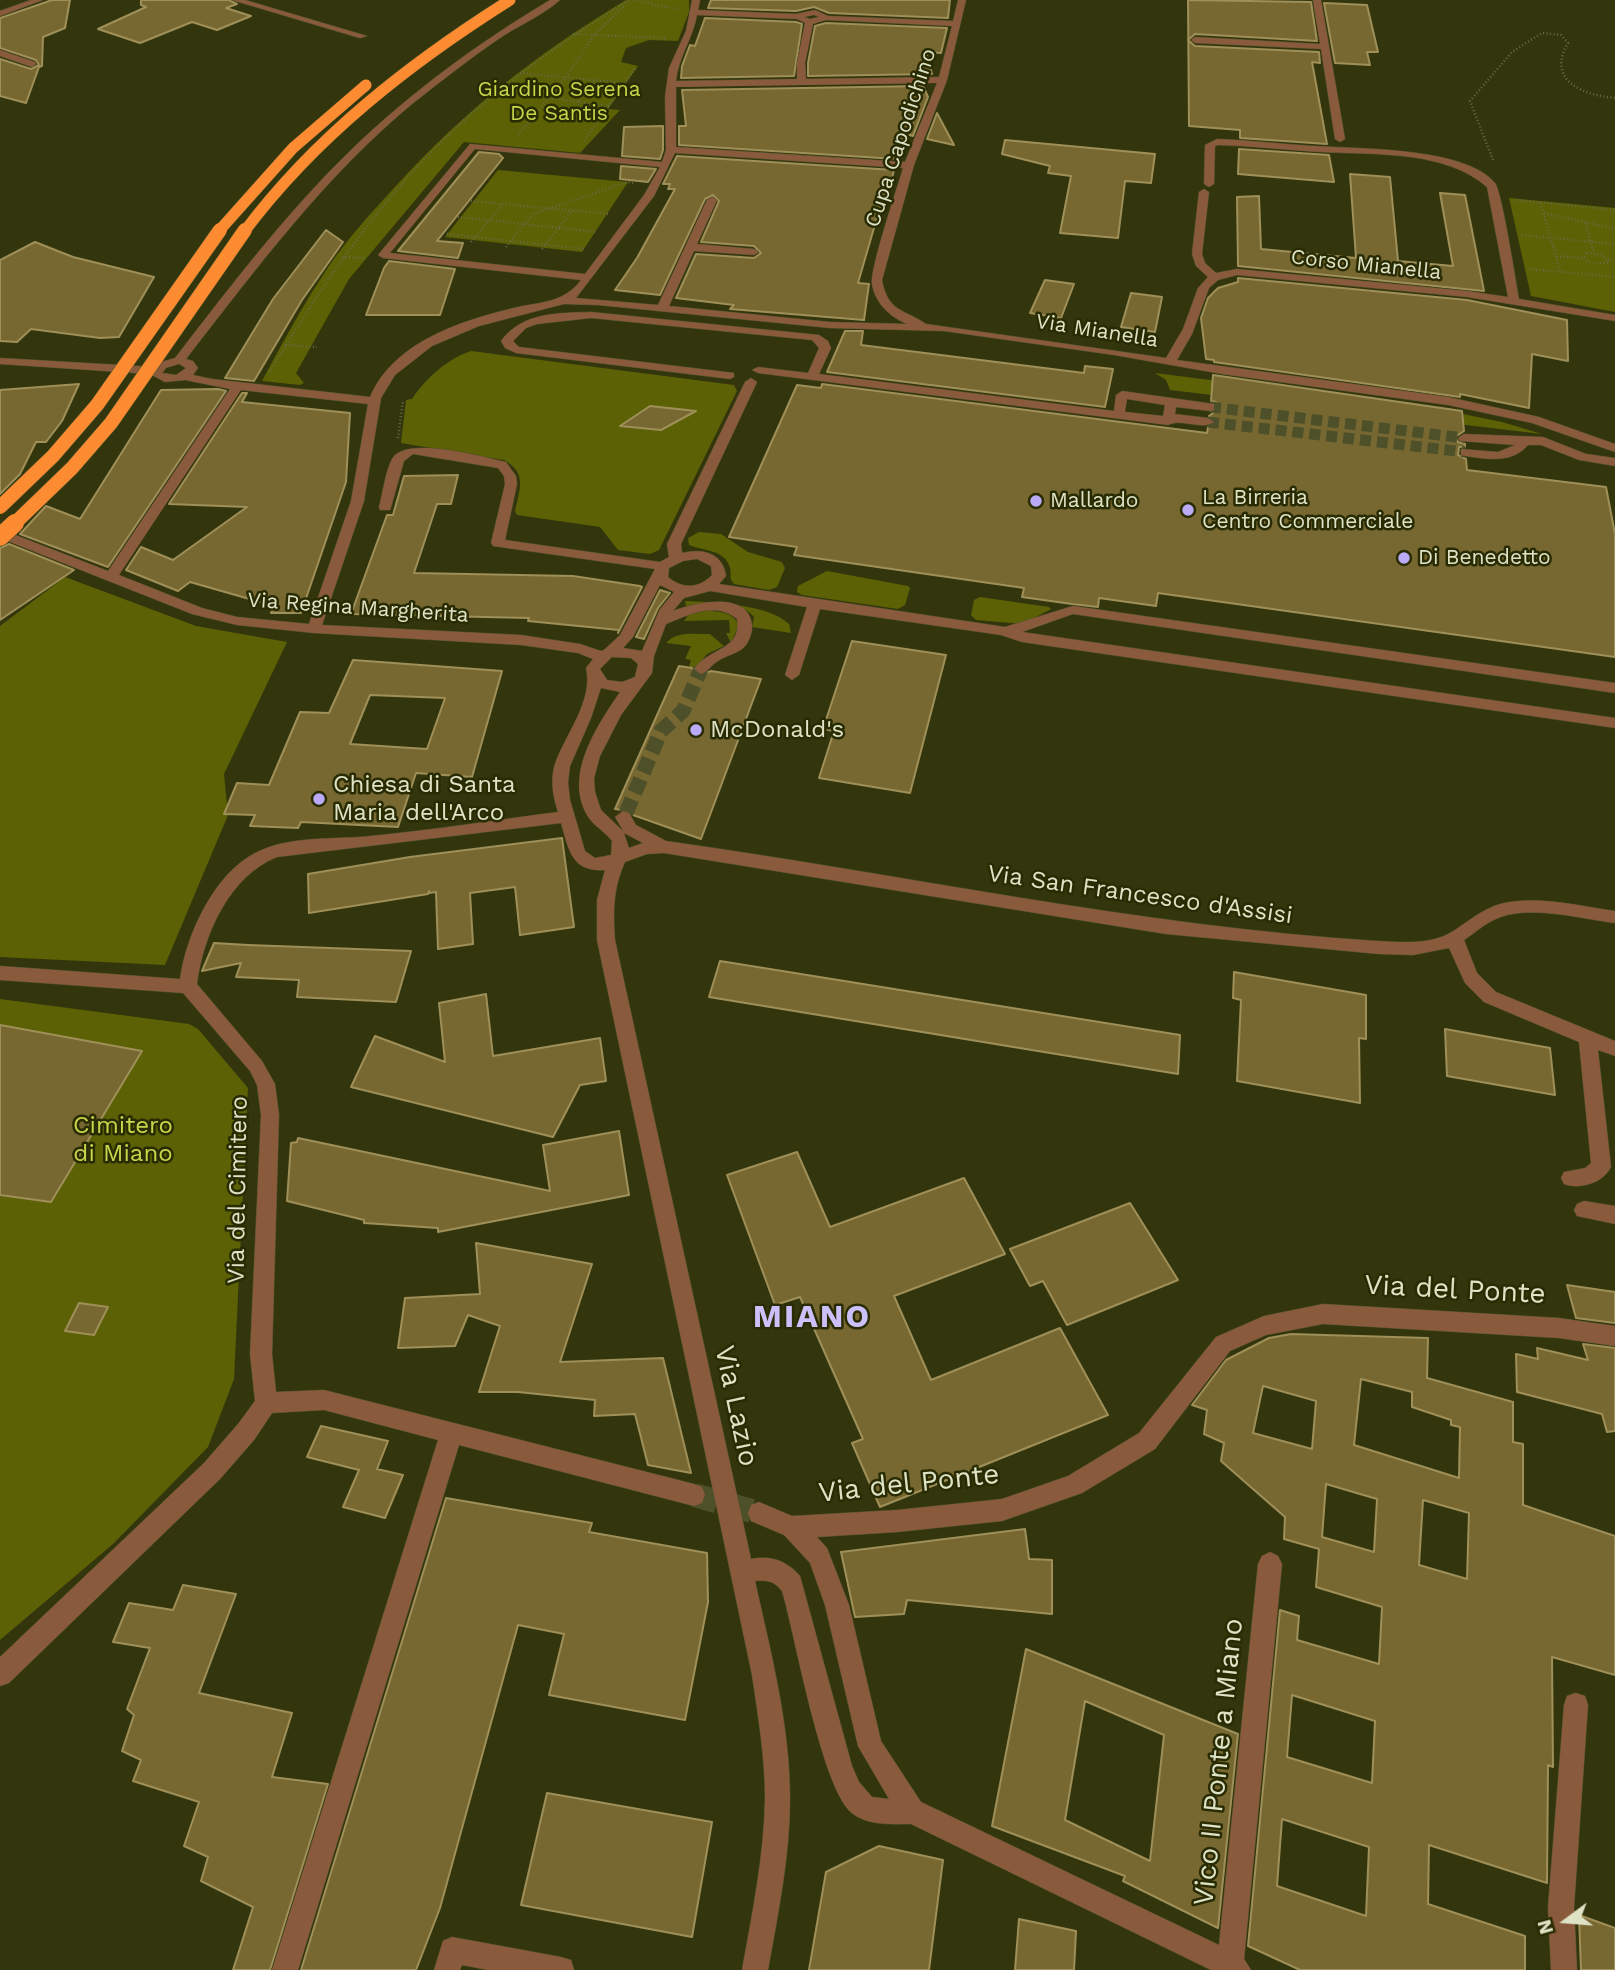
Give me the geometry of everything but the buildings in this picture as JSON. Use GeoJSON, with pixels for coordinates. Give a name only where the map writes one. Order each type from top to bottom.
{"type":"FeatureCollection","features":[{"type":"Feature","properties":{"kind":"highway"},"geometry":{"type":"LineString","coordinates":[[408,53],[488,0]]}},
{"type":"Feature","properties":{"kind":"highway"},"geometry":{"type":"LineString","coordinates":[[0,535],[60,481],[111,424],[215,270],[270,199],[311,154],[380,91],[416,63],[510,0]]}},
{"type":"Feature","properties":{"kind":"highway"},"geometry":{"type":"LineString","coordinates":[[0,507],[33,477],[82,423],[119,374],[190,269],[256,188],[326,119],[380,74]]}},
{"type":"Feature","properties":{"kind":"street"},"geometry":{"type":"LineString","coordinates":[[0,13],[39,0]]}},
{"type":"Feature","properties":{"kind":"street"},"geometry":{"type":"LineString","coordinates":[[236,0],[363,36]]}},
{"type":"Feature","properties":{"kind":"street"},"geometry":{"type":"LineString","coordinates":[[179,361],[259,256],[328,178],[359,148],[461,63],[556,0]]}},
{"type":"Feature","properties":{"kind":"street"},"geometry":{"type":"LineString","coordinates":[[565,302],[577,293],[655,186],[666,165],[671,150],[671,84],[677,58],[687,39],[696,0]]}},
{"type":"Feature","properties":{"kind":"street"},"geometry":{"type":"LineString","coordinates":[[811,12],[815,0]]}},
{"type":"Feature","properties":{"kind":"street","name":"Cupa Capodichino"},"geometry":{"type":"LineString","coordinates":[[944,328],[901,317],[883,301],[877,280],[909,165],[943,80],[962,0]]}},
{"type":"Feature","properties":{"kind":"street"},"geometry":{"type":"LineString","coordinates":[[1317,0],[1319,14],[1309,14],[1312,35],[1323,37],[1340,139]]}},
{"type":"Feature","properties":{"kind":"street"},"geometry":{"type":"LineString","coordinates":[[695,12],[798,17],[809,22],[826,18],[958,24]]}},
{"type":"Feature","properties":{"kind":"street"},"geometry":{"type":"LineString","coordinates":[[798,17],[811,12],[822,13],[826,18]]}},
{"type":"Feature","properties":{"kind":"street"},"geometry":{"type":"LineString","coordinates":[[802,82],[801,63],[809,22]]}},
{"type":"Feature","properties":{"kind":"street"},"geometry":{"type":"LineString","coordinates":[[1195,40],[1324,47]]}},
{"type":"Feature","properties":{"kind":"street"},"geometry":{"type":"LineString","coordinates":[[0,53],[32,64]]}},
{"type":"Feature","properties":{"kind":"street"},"geometry":{"type":"LineString","coordinates":[[671,84],[943,80]]}},
{"type":"Feature","properties":{"kind":"street"},"geometry":{"type":"LineString","coordinates":[[1169,362],[1192,323],[1201,289],[1214,277],[1200,264],[1197,254],[1207,188],[1210,145],[1217,142],[1408,155],[1442,161],[1470,171],[1488,181],[1494,198],[1514,302]]}},
{"type":"Feature","properties":{"kind":"street"},"geometry":{"type":"LineString","coordinates":[[588,278],[383,256],[473,146],[666,165]]}},
{"type":"Feature","properties":{"kind":"street"},"geometry":{"type":"LineString","coordinates":[[671,150],[909,165]]}},
{"type":"Feature","properties":{"kind":"street"},"geometry":{"type":"LineString","coordinates":[[662,308],[712,200]]}},
{"type":"Feature","properties":{"kind":"street"},"geometry":{"type":"LineString","coordinates":[[689,247],[754,252]]}},
{"type":"Feature","properties":{"kind":"street","name":"Corso Mianella"},"geometry":{"type":"LineString","coordinates":[[1214,277],[1245,272],[1467,295],[1615,318]]}},
{"type":"Feature","properties":{"kind":"street","name":"Via Mianella"},"geometry":{"type":"LineString","coordinates":[[375,401],[381,386],[392,371],[430,342],[482,321],[565,302],[598,302],[830,326],[944,328],[1448,401],[1535,420],[1615,449]]}},
{"type":"Feature","properties":{"kind":"street"},"geometry":{"type":"LineString","coordinates":[[749,368],[760,377],[751,382],[737,382],[730,375],[516,350],[509,346],[507,341],[519,328],[528,324],[591,314],[815,337],[824,343],[825,348],[812,377]]}},
{"type":"Feature","properties":{"kind":"street"},"geometry":{"type":"LineString","coordinates":[[0,361],[156,371],[168,363],[179,361],[189,363],[192,368],[184,376]]}},
{"type":"Feature","properties":{"kind":"street"},"geometry":{"type":"LineString","coordinates":[[730,375],[733,370],[749,368],[1168,421],[1171,402]]}},
{"type":"Feature","properties":{"kind":"street"},"geometry":{"type":"LineString","coordinates":[[156,371],[161,378],[184,376],[238,386],[375,401],[363,478],[354,514],[314,629]]}},
{"type":"Feature","properties":{"kind":"street"},"geometry":{"type":"LineString","coordinates":[[676,557],[674,544],[751,382]]}},
{"type":"Feature","properties":{"kind":"street"},"geometry":{"type":"LineString","coordinates":[[110,578],[238,386]]}},
{"type":"Feature","properties":{"kind":"street"},"geometry":{"type":"LineString","coordinates":[[1119,414],[1122,395],[1210,407]]}},
{"type":"Feature","properties":{"kind":"street"},"geometry":{"type":"LineString","coordinates":[[1168,417],[1208,422]]}},
{"type":"Feature","properties":{"kind":"street"},"geometry":{"type":"LineString","coordinates":[[1464,438],[1543,441],[1583,457],[1615,462]]}},
{"type":"Feature","properties":{"kind":"street"},"geometry":{"type":"LineString","coordinates":[[1465,452],[1511,454],[1519,450],[1524,441]]}},
{"type":"Feature","properties":{"kind":"street"},"geometry":{"type":"LineString","coordinates":[[385,507],[398,459],[402,454],[421,450],[495,462],[506,470],[511,484],[498,543],[662,569]]}},
{"type":"Feature","properties":{"kind":"street","name":"Via Regina Margherita"},"geometry":{"type":"LineString","coordinates":[[0,535],[197,611],[237,621],[314,629],[521,640],[606,655]]}},
{"type":"Feature","properties":{"kind":"street"},"geometry":{"type":"LineString","coordinates":[[0,973],[188,986],[188,969],[221,897],[240,870],[263,856],[289,850],[370,843],[567,817],[559,782],[562,766],[584,718],[596,679],[593,668],[626,637],[662,569],[676,557],[695,554],[712,559],[718,564],[719,576],[709,586]]}},
{"type":"Feature","properties":{"kind":"street"},"geometry":{"type":"LineString","coordinates":[[662,569],[662,578],[673,588],[691,590]]}},
{"type":"Feature","properties":{"kind":"street"},"geometry":{"type":"LineString","coordinates":[[617,859],[622,848],[620,839],[600,821],[590,805],[586,777],[618,705],[635,683],[646,674],[645,663],[675,597],[709,586],[731,592],[1003,631],[1022,637],[1615,723]]}},
{"type":"Feature","properties":{"kind":"street"},"geometry":{"type":"LineString","coordinates":[[792,675],[815,604]]}},
{"type":"Feature","properties":{"kind":"street"},"geometry":{"type":"LineString","coordinates":[[662,621],[702,607],[740,613],[746,630],[739,645],[711,658],[701,669]]}},
{"type":"Feature","properties":{"kind":"street"},"geometry":{"type":"LineString","coordinates":[[1003,631],[1021,629],[1056,612],[1073,610],[1615,688]]}},
{"type":"Feature","properties":{"kind":"street"},"geometry":{"type":"LineString","coordinates":[[606,655],[636,654],[645,663]]}},
{"type":"Feature","properties":{"kind":"street"},"geometry":{"type":"LineString","coordinates":[[596,679],[610,686],[635,683]]}},
{"type":"Feature","properties":{"kind":"street"},"geometry":{"type":"LineString","coordinates":[[600,821],[608,822],[624,815],[629,829],[664,847]]}},
{"type":"Feature","properties":{"kind":"street","name":"Via San Francesco d'Assisi"},"geometry":{"type":"LineString","coordinates":[[567,817],[578,854],[583,860],[604,864],[646,848],[664,847],[1197,931],[1273,940],[1416,947],[1436,945],[1455,938]]}},
{"type":"Feature","properties":{"kind":"street","name":"Via Lazio"},"geometry":{"type":"LineString","coordinates":[[617,859],[607,885],[604,907],[606,940],[764,1675],[776,1752],[777,1814],[770,1881],[755,1970]]}},
{"type":"Feature","properties":{"kind":"street"},"geometry":{"type":"LineString","coordinates":[[1615,917],[1516,908],[1494,912],[1475,921],[1455,938],[1467,974],[1482,991],[1509,1006],[1615,1049]]}},
{"type":"Feature","properties":{"kind":"street","name":"Via del Cimitero"},"geometry":{"type":"LineString","coordinates":[[188,986],[256,1066],[266,1084],[270,1115],[261,1354],[265,1403]]}},
{"type":"Feature","properties":{"kind":"street"},"geometry":{"type":"LineString","coordinates":[[1571,1178],[1589,1176],[1601,1167],[1587,1037]]}},
{"type":"Feature","properties":{"kind":"street"},"geometry":{"type":"LineString","coordinates":[[1584,1210],[1615,1215]]}},
{"type":"Feature","properties":{"kind":"street","name":"Via del Ponte"},"geometry":{"type":"LineString","coordinates":[[792,1527],[897,1521],[1002,1510],[1074,1485],[1147,1441],[1223,1343],[1264,1326],[1323,1314],[1559,1328],[1615,1336]]}},
{"type":"Feature","properties":{"kind":"street"},"geometry":{"type":"LineString","coordinates":[[0,1674],[212,1471],[246,1432],[265,1403],[324,1399],[694,1495]]}},
{"type":"Feature","properties":{"kind":"street"},"geometry":{"type":"LineString","coordinates":[[285,1970],[452,1431]]}},
{"type":"Feature","properties":{"kind":"street"},"geometry":{"type":"LineString","coordinates":[[759,1514],[792,1527]]}},
{"type":"Feature","properties":{"kind":"street","name":"Via del Ponte"},"geometry":{"type":"LineString","coordinates":[[792,1527],[819,1556],[836,1605],[870,1746],[912,1811]]}},
{"type":"Feature","properties":{"kind":"street","name":"Vico II Ponte a Miano"},"geometry":{"type":"LineString","coordinates":[[1234,1968],[1270,1564]]}},
{"type":"Feature","properties":{"kind":"street"},"geometry":{"type":"LineString","coordinates":[[741,1573],[772,1567],[783,1573],[792,1584],[835,1751],[846,1786],[860,1804],[878,1811],[912,1811],[1170,1934],[1234,1968]]}},
{"type":"Feature","properties":{"kind":"street"},"geometry":{"type":"LineString","coordinates":[[1564,1970],[1561,1907],[1576,1705]]}},
{"type":"Feature","properties":{"kind":"street"},"geometry":{"type":"LineString","coordinates":[[447,1970],[452,1950],[561,1970]]}},
{"type":"Feature","properties":{"kind":"path"},"geometry":{"type":"LineString","coordinates":[[267,378],[341,257],[388,197],[444,138],[519,73],[572,34],[629,0]]}},
{"type":"Feature","properties":{"kind":"path"},"geometry":{"type":"LineString","coordinates":[[506,149],[566,77],[594,35],[629,0]]}},
{"type":"Feature","properties":{"kind":"path"},"geometry":{"type":"LineString","coordinates":[[634,0],[695,12]]}},
{"type":"Feature","properties":{"kind":"path"},"geometry":{"type":"LineString","coordinates":[[1470,171],[1494,160],[1470,101],[1512,52],[1542,33],[1561,35],[1568,43],[1561,55],[1565,77],[1578,89],[1615,98]]}},
{"type":"Feature","properties":{"kind":"path"},"geometry":{"type":"LineString","coordinates":[[572,34],[687,39]]}},
{"type":"Feature","properties":{"kind":"path"},"geometry":{"type":"LineString","coordinates":[[573,156],[636,67]]}},
{"type":"Feature","properties":{"kind":"path"},"geometry":{"type":"LineString","coordinates":[[519,73],[625,83]]}},
{"type":"Feature","properties":{"kind":"path"},"geometry":{"type":"LineString","coordinates":[[577,102],[596,80]]}},
{"type":"Feature","properties":{"kind":"path"},"geometry":{"type":"LineString","coordinates":[[496,91],[609,106]]}},
{"type":"Feature","properties":{"kind":"path"},"geometry":{"type":"LineString","coordinates":[[506,247],[522,224],[533,214],[628,182],[655,186]]}},
{"type":"Feature","properties":{"kind":"path"},"geometry":{"type":"LineString","coordinates":[[1494,198],[1615,209]]}},
{"type":"Feature","properties":{"kind":"path"},"geometry":{"type":"LineString","coordinates":[[471,201],[633,217]]}},
{"type":"Feature","properties":{"kind":"path"},"geometry":{"type":"LineString","coordinates":[[1540,203],[1560,272]]}},
{"type":"Feature","properties":{"kind":"path"},"geometry":{"type":"LineString","coordinates":[[471,242],[503,204]]}},
{"type":"Feature","properties":{"kind":"path"},"geometry":{"type":"LineString","coordinates":[[542,249],[573,210]]}},
{"type":"Feature","properties":{"kind":"path"},"geometry":{"type":"LineString","coordinates":[[1543,213],[1615,229]]}},
{"type":"Feature","properties":{"kind":"path"},"geometry":{"type":"LineString","coordinates":[[458,217],[620,234]]}},
{"type":"Feature","properties":{"kind":"path"},"geometry":{"type":"LineString","coordinates":[[1584,222],[1594,253]]}},
{"type":"Feature","properties":{"kind":"path"},"geometry":{"type":"LineString","coordinates":[[1500,233],[1615,244]]}},
{"type":"Feature","properties":{"kind":"path"},"geometry":{"type":"LineString","coordinates":[[447,234],[607,251]]}},
{"type":"Feature","properties":{"kind":"path"},"geometry":{"type":"LineString","coordinates":[[1583,258],[1584,254],[1594,253],[1615,261]]}},
{"type":"Feature","properties":{"kind":"path"},"geometry":{"type":"LineString","coordinates":[[1556,256],[1583,258],[1599,264],[1608,260]]}},
{"type":"Feature","properties":{"kind":"path"},"geometry":{"type":"LineString","coordinates":[[1599,264],[1601,276]]}},
{"type":"Feature","properties":{"kind":"path"},"geometry":{"type":"LineString","coordinates":[[1507,267],[1615,277]]}},
{"type":"Feature","properties":{"kind":"path"},"geometry":{"type":"LineString","coordinates":[[285,345],[317,346]]}},
{"type":"Feature","properties":{"kind":"green space","name":"Giardino Serena De Santis"},"geometry":{"type":"Polygon","coordinates":[[[626,0],[689,0],[689,12],[678,41],[649,40],[626,48],[621,62],[638,66],[608,109],[620,110],[580,153],[464,142],[349,279],[296,373],[304,383],[300,385],[262,381],[302,308],[336,256],[421,160],[503,85],[562,41],[626,0]]]}},
{"type":"Feature","properties":{"kind":"green space"},"geometry":{"type":"Polygon","coordinates":[[[498,170],[628,182],[582,252],[445,237],[498,170]]]}},
{"type":"Feature","properties":{"kind":"green space"},"geometry":{"type":"Polygon","coordinates":[[[1509,198],[1615,208],[1615,312],[1531,296],[1509,198]]]}},
{"type":"Feature","properties":{"kind":"green space"},"geometry":{"type":"Polygon","coordinates":[[[471,351],[734,385],[737,391],[659,550],[650,554],[618,550],[600,527],[517,515],[515,511],[520,488],[519,476],[504,460],[401,443],[406,400],[412,399],[445,364],[471,351]]]}},
{"type":"Feature","properties":{"kind":"green space"},"geometry":{"type":"Polygon","coordinates":[[[1155,373],[1438,409],[1502,422],[1542,434],[1170,390],[1166,380],[1155,373]]]}},
{"type":"Feature","properties":{"kind":"green space"},"geometry":{"type":"Polygon","coordinates":[[[699,532],[721,534],[748,552],[782,562],[785,568],[777,587],[769,590],[734,584],[730,568],[723,557],[689,545],[688,538],[699,532]]]}},
{"type":"Feature","properties":{"kind":"green space"},"geometry":{"type":"Polygon","coordinates":[[[827,571],[908,586],[910,588],[905,605],[898,609],[802,595],[797,592],[798,586],[827,571]]]}},
{"type":"Feature","properties":{"kind":"green space"},"geometry":{"type":"Polygon","coordinates":[[[65,577],[196,626],[287,642],[224,774],[228,815],[165,965],[0,957],[0,626],[65,577]]]}},
{"type":"Feature","properties":{"kind":"green space"},"geometry":{"type":"Polygon","coordinates":[[[980,597],[1051,609],[1023,624],[976,620],[971,615],[974,600],[980,597]]]}},
{"type":"Feature","properties":{"kind":"green space"},"geometry":{"type":"Polygon","coordinates":[[[685,601],[740,605],[768,612],[789,624],[791,633],[752,627],[754,617],[748,611],[732,605],[712,603],[686,606],[685,601]]]}},
{"type":"Feature","properties":{"kind":"green space"},"geometry":{"type":"Polygon","coordinates":[[[704,611],[724,613],[736,620],[739,625],[731,643],[726,633],[730,633],[729,620],[684,621],[689,614],[704,611]]]}},
{"type":"Feature","properties":{"kind":"green space"},"geometry":{"type":"Polygon","coordinates":[[[710,634],[724,646],[707,654],[696,668],[689,667],[691,660],[685,659],[691,646],[666,643],[680,635],[710,634]]]}},
{"type":"Feature","properties":{"kind":"green space","name":"Cimitero di Miano"},"geometry":{"type":"Polygon","coordinates":[[[0,999],[189,1024],[198,1029],[248,1088],[234,1379],[208,1447],[113,1544],[0,1640],[0,999]]]}},
{"type":"Feature","properties":{"kind":"tunnel"},"geometry":{"type":"LineString","coordinates":[[1210,407],[1464,438]]}},
{"type":"Feature","properties":{"kind":"tunnel"},"geometry":{"type":"LineString","coordinates":[[1208,422],[1465,452]]}},
{"type":"Feature","properties":{"kind":"tunnel"},"geometry":{"type":"LineString","coordinates":[[626,813],[661,731],[683,711],[701,669]]}},
{"type":"Feature","properties":{"kind":"tunnel"},"geometry":{"type":"LineString","coordinates":[[694,1495],[759,1513]]}},
{"type":"Feature","properties":{"kind":"place","name":"Mallardo"},"geometry":{"type":"Point","coordinates":[1036,501]}},
{"type":"Feature","properties":{"kind":"place","name":"La Birreria Centro Commerciale"},"geometry":{"type":"Point","coordinates":[1188,510]}},
{"type":"Feature","properties":{"kind":"place","name":"Di Benedetto"},"geometry":{"type":"Point","coordinates":[1404,558]}},
{"type":"Feature","properties":{"kind":"place","name":"McDonald's"},"geometry":{"type":"Point","coordinates":[696,730]}},
{"type":"Feature","properties":{"kind":"place","name":"Chiesa di Santa Maria dell'Arco"},"geometry":{"type":"Point","coordinates":[319,799]}},
{"type":"Feature","properties":{"kind":"district","name":"MIANO"},"geometry":{"type":"Point","coordinates":[812,1318]}}]}
